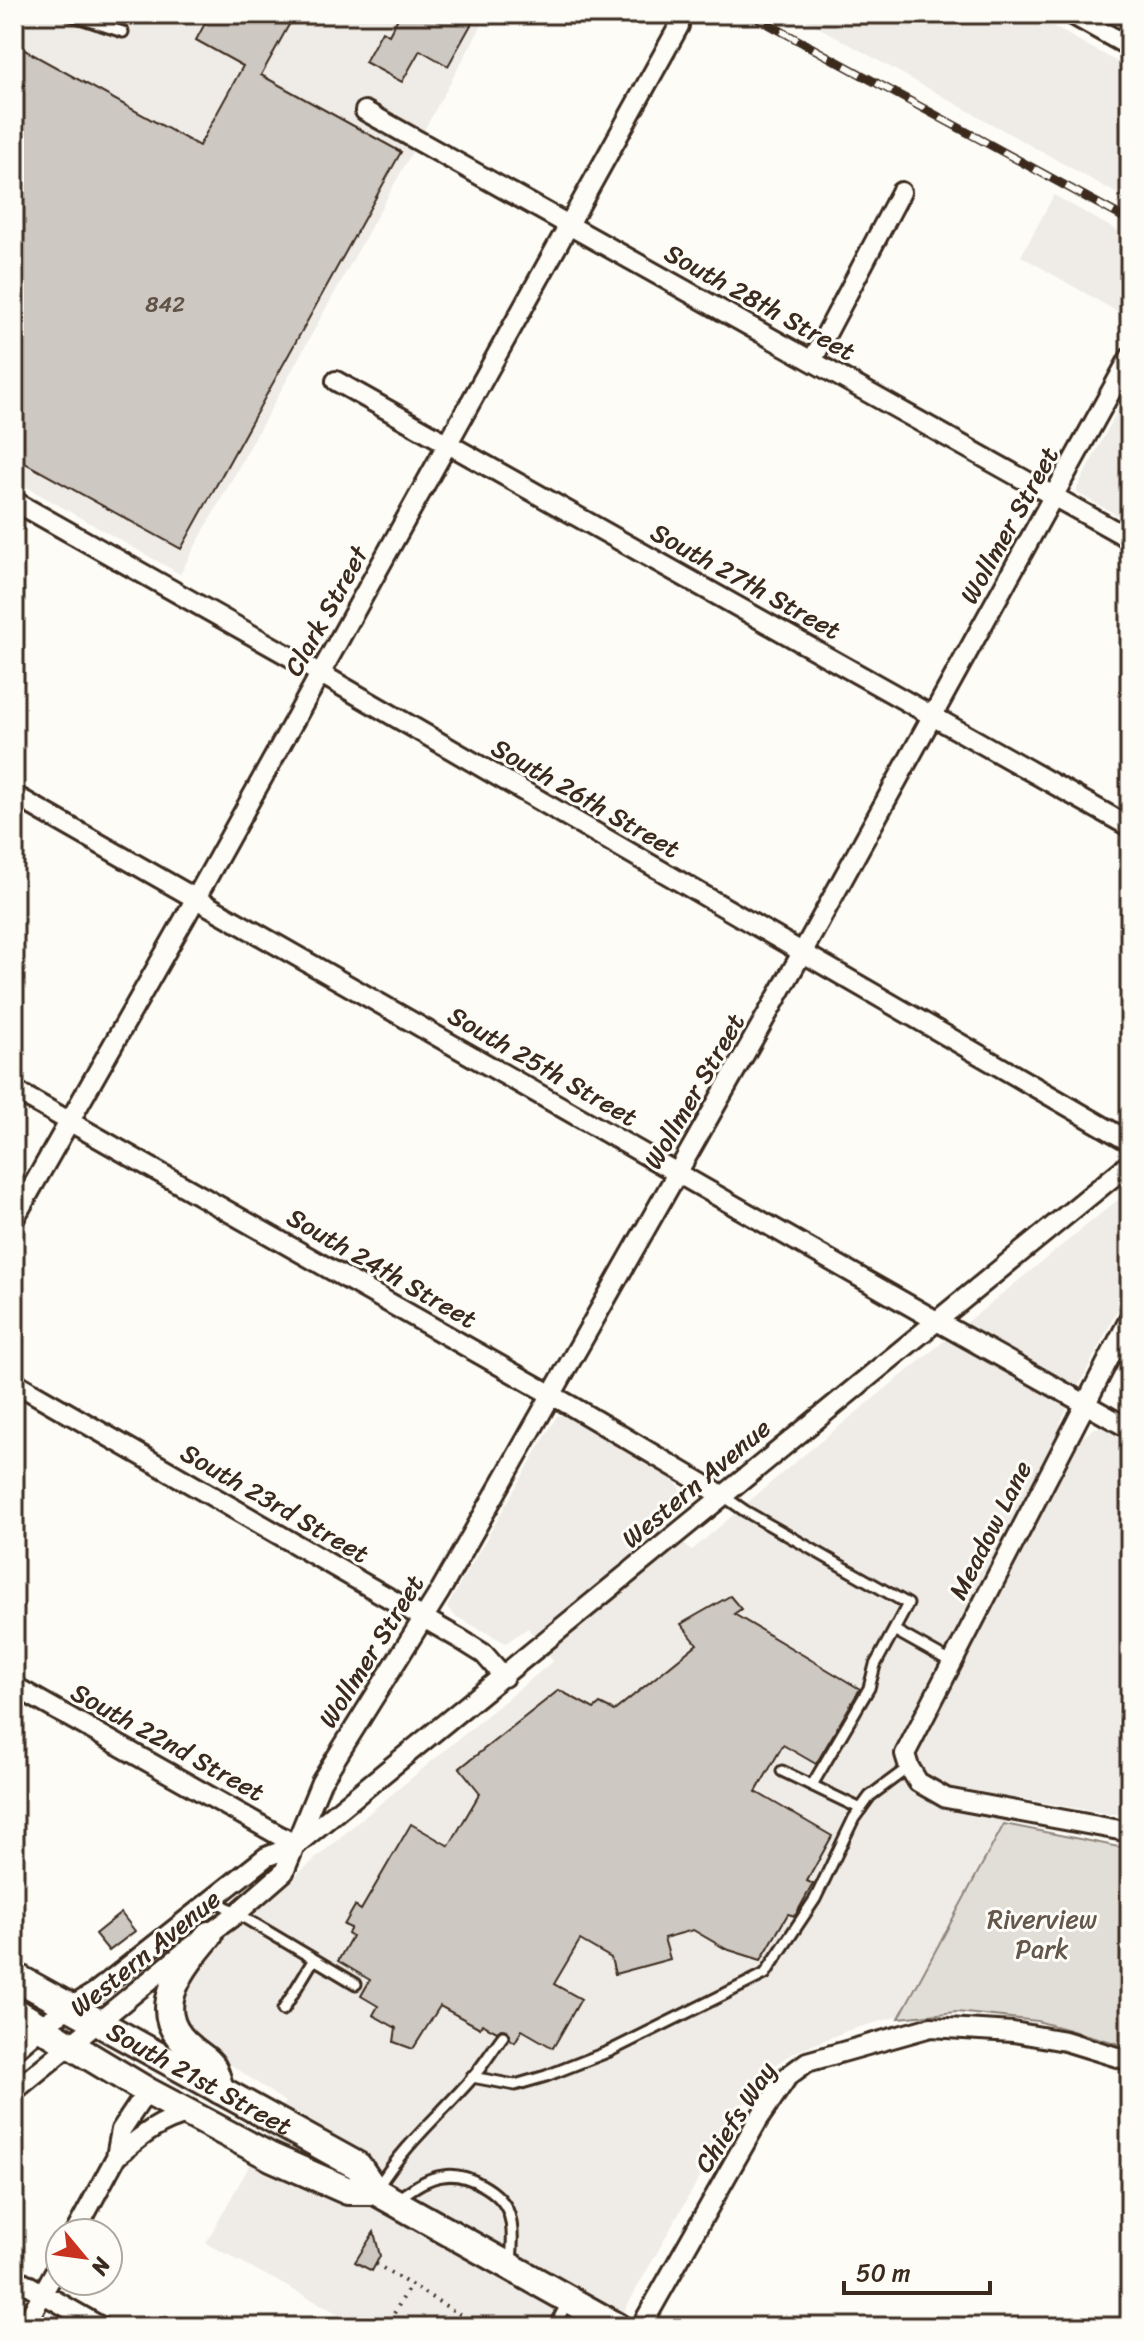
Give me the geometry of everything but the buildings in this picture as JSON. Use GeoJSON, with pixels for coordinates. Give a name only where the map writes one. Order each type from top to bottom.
{"type":"FeatureCollection","features":[{"type":"Feature","properties":{"kind":"main road"},"geometry":{"type":"LineString","coordinates":[[147,2091],[165,2082],[209,2084],[213,2064],[180,2038],[173,2027],[169,2010],[175,1981],[209,1935]]}},
{"type":"Feature","properties":{"kind":"main road","name":"South 21st Street"},"geometry":{"type":"LineString","coordinates":[[14,1976],[358,2166],[384,2196],[621,2327]]}},
{"type":"Feature","properties":{"kind":"main road","name":"South 21st Street"},"geometry":{"type":"LineString","coordinates":[[14,2011],[147,2091],[271,2157],[348,2191],[384,2196]]}},
{"type":"Feature","properties":{"kind":"street"},"geometry":{"type":"LineString","coordinates":[[1071,14],[1130,47]]}},
{"type":"Feature","properties":{"kind":"street","name":"Clark Street"},"geometry":{"type":"LineString","coordinates":[[14,1219],[197,898],[679,26]]}},
{"type":"Feature","properties":{"kind":"street","name":"South 28th Street"},"geometry":{"type":"LineString","coordinates":[[365,111],[1130,539]]}},
{"type":"Feature","properties":{"kind":"street"},"geometry":{"type":"LineString","coordinates":[[812,361],[901,192]]}},
{"type":"Feature","properties":{"kind":"street","name":"Wollmer Street"},"geometry":{"type":"LineString","coordinates":[[296,1845],[321,1782],[439,1593],[552,1395],[934,717],[1130,357]]}},
{"type":"Feature","properties":{"kind":"street","name":"South 27th Street"},"geometry":{"type":"LineString","coordinates":[[336,381],[1130,827]]}},
{"type":"Feature","properties":{"kind":"street","name":"South 26th Street"},"geometry":{"type":"LineString","coordinates":[[14,501],[321,674],[1130,1142]]}},
{"type":"Feature","properties":{"kind":"street","name":"South 25th Street"},"geometry":{"type":"LineString","coordinates":[[14,795],[1130,1429]]}},
{"type":"Feature","properties":{"kind":"street","name":"South 24th Street"},"geometry":{"type":"LineString","coordinates":[[14,1090],[722,1495]]}},
{"type":"Feature","properties":{"kind":"street","name":"Western Avenue"},"geometry":{"type":"LineString","coordinates":[[14,2050],[41,2027],[94,1993],[266,1857],[296,1845],[1130,1163]]}},
{"type":"Feature","properties":{"kind":"street","name":"Meadow Lane"},"geometry":{"type":"LineString","coordinates":[[909,1767],[905,1759],[906,1748],[1130,1318]]}},
{"type":"Feature","properties":{"kind":"street","name":"South 23rd Street"},"geometry":{"type":"LineString","coordinates":[[14,1382],[480,1652],[504,1677]]}},
{"type":"Feature","properties":{"kind":"street","name":"South 22nd Street"},"geometry":{"type":"LineString","coordinates":[[14,1686],[296,1845]]}},
{"type":"Feature","properties":{"kind":"street"},"geometry":{"type":"LineString","coordinates":[[909,1767],[918,1782],[946,1798],[1130,1831]]}},
{"type":"Feature","properties":{"kind":"street","name":"Western Avenue"},"geometry":{"type":"LineString","coordinates":[[14,2091],[280,1876],[296,1845]]}},
{"type":"Feature","properties":{"kind":"street","name":"Chiefs Way"},"geometry":{"type":"LineString","coordinates":[[621,2327],[788,2076],[807,2062],[931,2027],[1013,2032],[1065,2041],[1130,2061]]}},
{"type":"Feature","properties":{"kind":"street"},"geometry":{"type":"LineString","coordinates":[[84,2217],[116,2157],[121,2130],[147,2091]]}},
{"type":"Feature","properties":{"kind":"street"},"geometry":{"type":"LineString","coordinates":[[116,2157],[158,2124],[189,2114]]}},
{"type":"Feature","properties":{"kind":"street"},"geometry":{"type":"LineString","coordinates":[[14,2277],[101,2327]]}},
{"type":"Feature","properties":{"kind":"street"},"geometry":{"type":"LineString","coordinates":[[24,2327],[43,2293]]}},
{"type":"Feature","properties":{"kind":"lane"},"geometry":{"type":"LineString","coordinates":[[68,14],[123,32]]}},
{"type":"Feature","properties":{"kind":"lane"},"geometry":{"type":"LineString","coordinates":[[722,1495],[908,1604],[875,1665],[869,1688],[812,1785]]}},
{"type":"Feature","properties":{"kind":"lane"},"geometry":{"type":"LineString","coordinates":[[894,1630],[951,1662]]}},
{"type":"Feature","properties":{"kind":"lane"},"geometry":{"type":"LineString","coordinates":[[472,2077],[515,2085],[546,2076],[610,2051],[765,1974],[815,1899],[854,1818],[870,1796],[909,1767]]}},
{"type":"Feature","properties":{"kind":"lane"},"geometry":{"type":"LineString","coordinates":[[782,1771],[861,1809]]}},
{"type":"Feature","properties":{"kind":"lane"},"geometry":{"type":"LineString","coordinates":[[213,1899],[356,1984]]}},
{"type":"Feature","properties":{"kind":"lane"},"geometry":{"type":"LineString","coordinates":[[283,2010],[314,1959]]}},
{"type":"Feature","properties":{"kind":"lane"},"geometry":{"type":"LineString","coordinates":[[384,2196],[391,2165],[419,2131],[472,2077],[503,2036]]}},
{"type":"Feature","properties":{"kind":"lane"},"geometry":{"type":"LineString","coordinates":[[384,2196],[445,2175],[482,2185],[496,2195],[509,2213],[511,2267]]}},
{"type":"Feature","properties":{"kind":"lane"},"geometry":{"type":"LineString","coordinates":[[554,2327],[569,2300]]}},
{"type":"Feature","properties":{"kind":"path"},"geometry":{"type":"LineString","coordinates":[[376,2264],[481,2327]]}},
{"type":"Feature","properties":{"kind":"path"},"geometry":{"type":"LineString","coordinates":[[386,2327],[410,2286]]}},
{"type":"Feature","properties":{"kind":"shaded area"},"geometry":{"type":"Polygon","coordinates":[[[14,14],[488,14],[180,574],[14,480],[14,14]]]}},
{"type":"Feature","properties":{"kind":"shaded area"},"geometry":{"type":"Polygon","coordinates":[[[795,14],[1031,14],[1130,69],[1130,201],[795,14]]]}},
{"type":"Feature","properties":{"kind":"shaded area"},"geometry":{"type":"Polygon","coordinates":[[[1054,195],[1130,238],[1130,319],[1021,256],[1054,195]]]}},
{"type":"Feature","properties":{"kind":"shaded area"},"geometry":{"type":"Polygon","coordinates":[[[1130,387],[1130,522],[1077,493],[1077,488],[1130,387]]]}},
{"type":"Feature","properties":{"kind":"shaded area"},"geometry":{"type":"Polygon","coordinates":[[[1130,1190],[1130,1285],[1060,1423],[1085,1436],[1094,1428],[1105,1427],[1130,1441],[1130,1803],[1126,1809],[1109,1814],[1018,1798],[900,2016],[849,2030],[793,2053],[771,2067],[752,2099],[739,2107],[615,2327],[359,2327],[206,2243],[285,2102],[193,2039],[177,2008],[194,1964],[351,1828],[553,1661],[528,1628],[506,1643],[455,1616],[447,1607],[557,1416],[575,1421],[672,1479],[680,1487],[680,1499],[662,1518],[691,1551],[788,1468],[1130,1190]]]}},
{"type":"Feature","properties":{"kind":"green space","name":"Riverview Park"},"geometry":{"type":"Polygon","coordinates":[[[1004,1824],[1130,1849],[1130,2047],[1037,2021],[957,2012],[899,2018],[1004,1824]]]}},
{"type":"Feature","properties":{"kind":"railway"},"geometry":{"type":"LineString","coordinates":[[750,14],[1130,221]]}}]}
